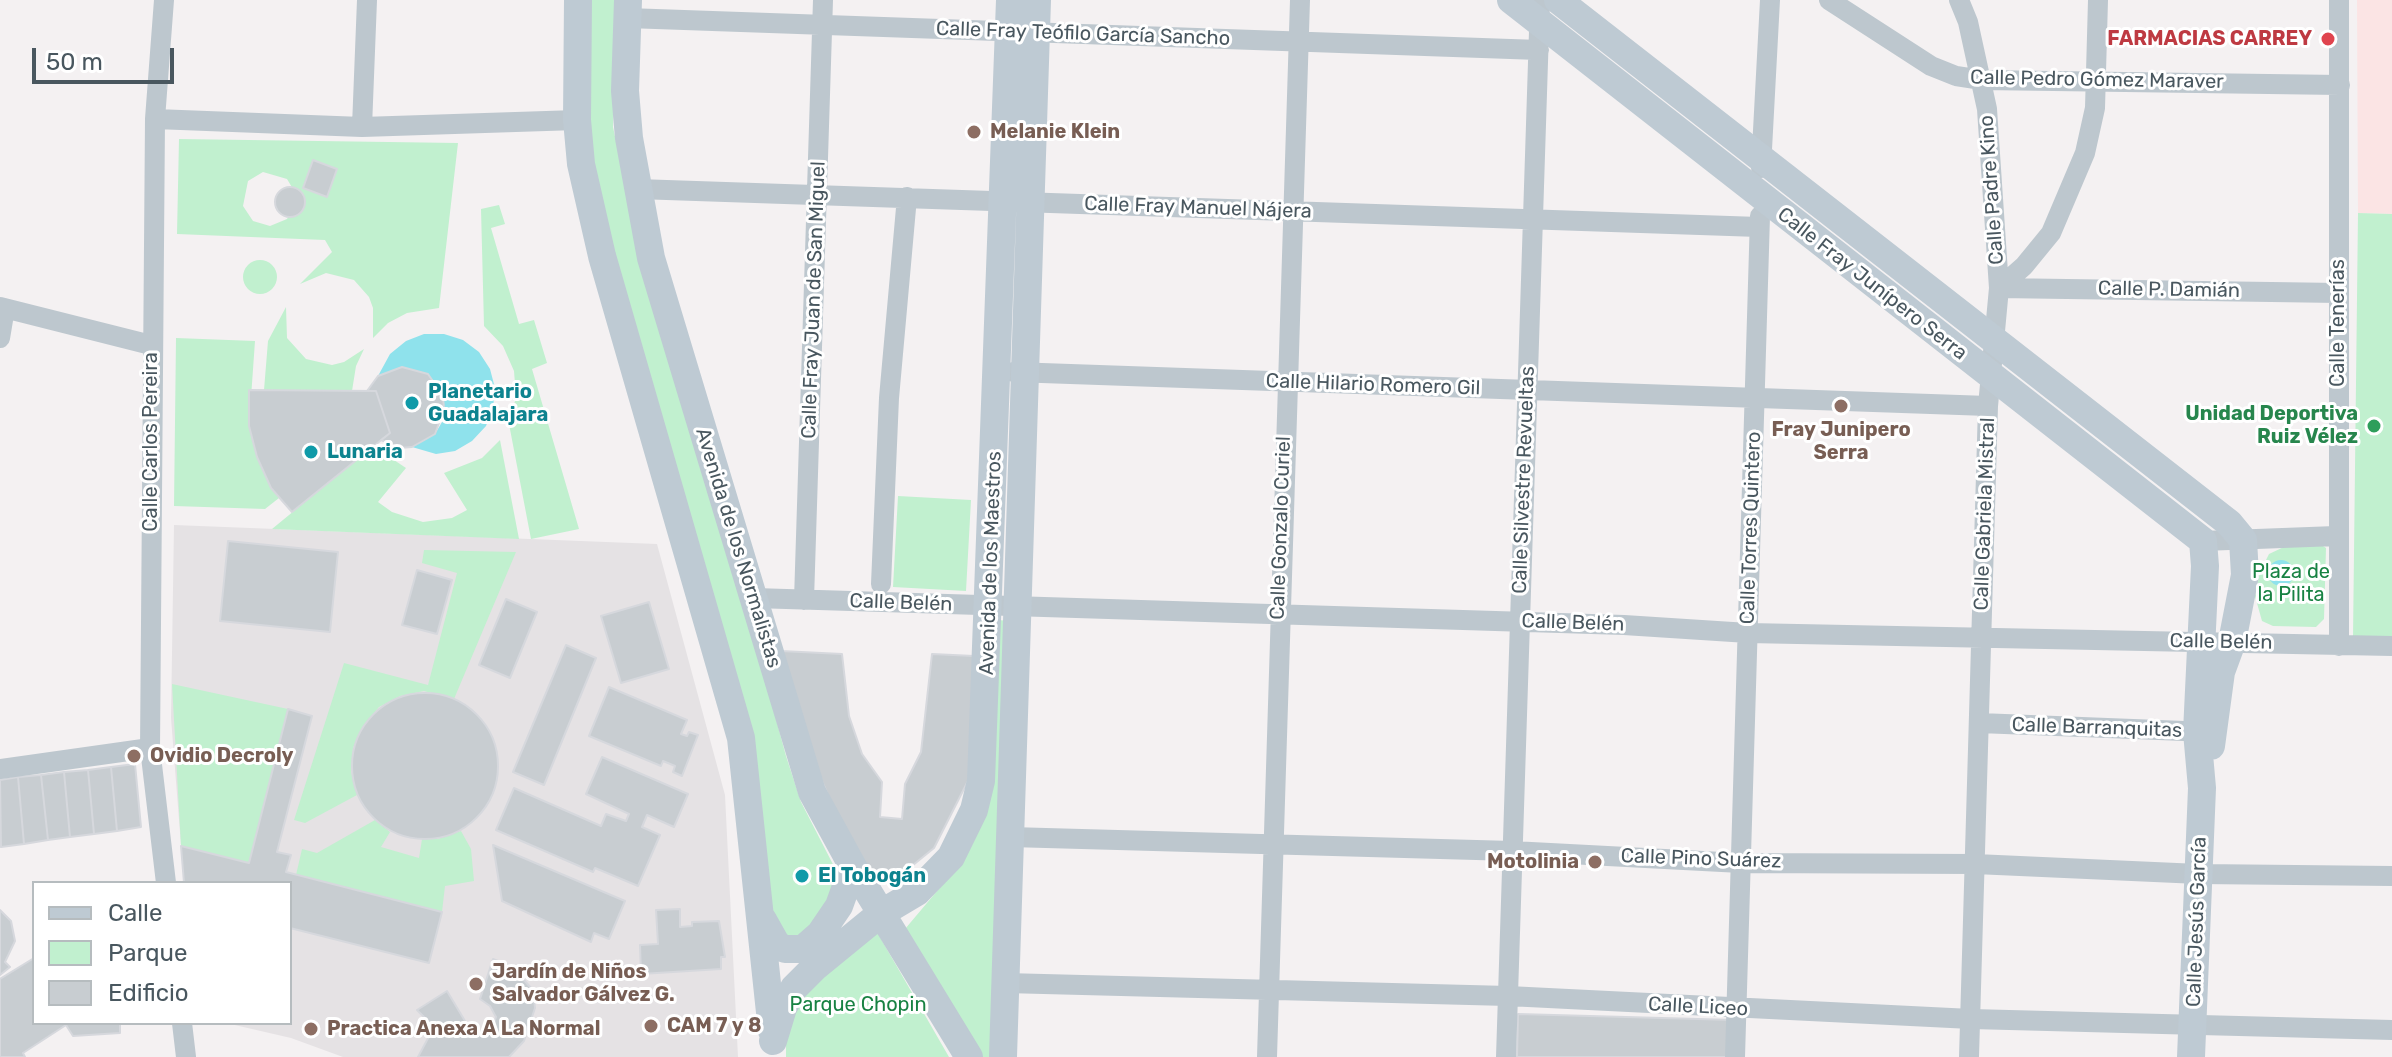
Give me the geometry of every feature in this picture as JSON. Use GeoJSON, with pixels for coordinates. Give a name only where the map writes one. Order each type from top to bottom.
{"type":"FeatureCollection","features":[{"type":"Feature","properties":{"kind":"street","name":"Calle Carlos Pereira"},"geometry":{"type":"LineString","coordinates":[[164,0],[155,119],[150,748],[166,881]]}},
{"type":"Feature","properties":{"kind":"street"},"geometry":{"type":"LineString","coordinates":[[362,127],[367,0]]}},
{"type":"Feature","properties":{"kind":"street"},"geometry":{"type":"LineString","coordinates":[[578,0],[577,120],[581,164],[602,256],[741,738],[773,1049]]}},
{"type":"Feature","properties":{"kind":"street","name":"Calle Fray Juan de San Miguel"},"geometry":{"type":"LineString","coordinates":[[804,600],[823,0]]}},
{"type":"Feature","properties":{"kind":"street","name":"Avenida de los Maestros"},"geometry":{"type":"LineString","coordinates":[[1003,1057],[1010,837],[1003,606],[1022,32],[1010,0]]}},
{"type":"Feature","properties":{"kind":"street","name":"Avenida de los Maestros"},"geometry":{"type":"LineString","coordinates":[[1022,32],[1037,0]]}},
{"type":"Feature","properties":{"kind":"street","name":"Calle Gonzalo Curiel"},"geometry":{"type":"LineString","coordinates":[[1267,1057],[1300,0]]}},
{"type":"Feature","properties":{"kind":"street","name":"Calle Fray Junípero Serra"},"geometry":{"type":"LineString","coordinates":[[1511,0],[2203,541]]}},
{"type":"Feature","properties":{"kind":"street","name":"Calle Fray Junípero Serra"},"geometry":{"type":"LineString","coordinates":[[1558,0],[2229,523],[2243,540]]}},
{"type":"Feature","properties":{"kind":"street","name":"Calle Torres Quintero"},"geometry":{"type":"LineString","coordinates":[[1735,1057],[1761,159],[1770,0]]}},
{"type":"Feature","properties":{"kind":"street","name":"Calle Pedro Gómez Maraver"},"geometry":{"type":"LineString","coordinates":[[1829,0],[1931,66],[1956,76],[1982,80],[2340,85]]}},
{"type":"Feature","properties":{"kind":"street","name":"Calle Padre Kino"},"geometry":{"type":"LineString","coordinates":[[1959,0],[1982,80],[1991,145],[1999,288]]}},
{"type":"Feature","properties":{"kind":"street"},"geometry":{"type":"LineString","coordinates":[[1999,288],[2037,252],[2067,202],[2085,153],[2096,81],[2098,0]]}},
{"type":"Feature","properties":{"kind":"street","name":"Calle Tenerías"},"geometry":{"type":"LineString","coordinates":[[2339,0],[2336,536],[2339,646]]}},
{"type":"Feature","properties":{"kind":"street","name":"Calle Fray Teófilo García Sancho"},"geometry":{"type":"LineString","coordinates":[[627,9],[823,25],[1298,42],[1540,24]]}},
{"type":"Feature","properties":{"kind":"street","name":"Avenida de los Normalistas"},"geometry":{"type":"LineString","coordinates":[[627,9],[625,91],[637,189],[651,258],[812,792],[880,914],[969,1057]]}},
{"type":"Feature","properties":{"kind":"street","name":"Calle Silvestre Revueltas"},"geometry":{"type":"LineString","coordinates":[[1506,1057],[1540,24]]}},
{"type":"Feature","properties":{"kind":"street"},"geometry":{"type":"LineString","coordinates":[[155,119],[362,127],[577,120]]}},
{"type":"Feature","properties":{"kind":"street","name":"Calle Fray Manuel Nájera"},"geometry":{"type":"LineString","coordinates":[[637,189],[1759,227]]}},
{"type":"Feature","properties":{"kind":"street"},"geometry":{"type":"LineString","coordinates":[[881,584],[889,398],[907,197]]}},
{"type":"Feature","properties":{"kind":"street","name":"Calle P. Damián"},"geometry":{"type":"LineString","coordinates":[[1999,288],[2339,293]]}},
{"type":"Feature","properties":{"kind":"street","name":"Calle Gabriela Mistral"},"geometry":{"type":"LineString","coordinates":[[1969,1057],[1988,406],[1999,288]]}},
{"type":"Feature","properties":{"kind":"street"},"geometry":{"type":"LineString","coordinates":[[0,338],[3,307],[151,345]]}},
{"type":"Feature","properties":{"kind":"street","name":"Calle Hilario Romero Gil"},"geometry":{"type":"LineString","coordinates":[[1011,372],[1988,406]]}},
{"type":"Feature","properties":{"kind":"street"},"geometry":{"type":"LineString","coordinates":[[2203,541],[2336,536]]}},
{"type":"Feature","properties":{"kind":"street","name":"Calle Jesús García"},"geometry":{"type":"LineString","coordinates":[[2205,732],[2232,642],[2245,575],[2243,540]]}},
{"type":"Feature","properties":{"kind":"street","name":"Calle Jesús García"},"geometry":{"type":"LineString","coordinates":[[2191,1057],[2205,732],[2201,641],[2203,541]]}},
{"type":"Feature","properties":{"kind":"street","name":"Calle Belén"},"geometry":{"type":"LineString","coordinates":[[754,598],[1519,621],[1748,633],[2392,646]]}},
{"type":"Feature","properties":{"kind":"street","name":"Avenida de los Maestros"},"geometry":{"type":"LineString","coordinates":[[773,1049],[776,1023],[794,988],[830,953],[880,914],[917,892],[951,857],[974,810],[985,757],[1003,606]]}},
{"type":"Feature","properties":{"kind":"street","name":"Calle Barranquitas"},"geometry":{"type":"LineString","coordinates":[[1979,723],[2205,732]]}},
{"type":"Feature","properties":{"kind":"street"},"geometry":{"type":"LineString","coordinates":[[0,769],[150,748]]}},
{"type":"Feature","properties":{"kind":"street","name":"Calle Pino Suárez"},"geometry":{"type":"LineString","coordinates":[[1010,837],[1512,851],[1741,863],[1975,864],[2199,874],[2392,876]]}},
{"type":"Feature","properties":{"kind":"street"},"geometry":{"type":"LineString","coordinates":[[760,911],[777,945],[785,949],[803,949],[820,934],[839,906],[853,867]]}},
{"type":"Feature","properties":{"kind":"street","name":"Calle Liceo"},"geometry":{"type":"LineString","coordinates":[[1005,983],[1508,996],[1737,1010],[2392,1030]]}},
{"type":"Feature","properties":{"kind":"street"},"geometry":{"type":"LineString","coordinates":[[182,1025],[186,1057]]}},
{"type":"Feature","properties":{"kind":"shaded area"},"geometry":{"type":"Polygon","coordinates":[[[2357,0],[2392,0],[2392,214],[2358,213],[2357,0]]]}},
{"type":"Feature","properties":{"kind":"shaded area"},"geometry":{"type":"Polygon","coordinates":[[[174,525],[657,544],[725,795],[738,1057],[343,1057],[291,1038],[235,1025],[292,1025],[292,881],[184,881],[171,718],[174,525]]]}},
{"type":"Feature","properties":{"kind":"green space"},"geometry":{"type":"Polygon","coordinates":[[[586,0],[617,0],[613,127],[642,264],[786,756],[801,802],[841,880],[806,939],[776,936],[589,167],[586,0]]]}},
{"type":"Feature","properties":{"kind":"green space"},"geometry":{"type":"Polygon","coordinates":[[[179,139],[458,143],[439,308],[407,313],[388,323],[373,338],[373,308],[369,297],[354,280],[326,273],[300,284],[332,252],[325,240],[177,234],[179,139]],[[263,172],[248,181],[243,206],[253,221],[270,226],[287,219],[296,203],[296,194],[287,179],[263,172]]]}},
{"type":"Feature","properties":{"kind":"green space"},"geometry":{"type":"Polygon","coordinates":[[[499,205],[505,224],[491,228],[519,324],[534,320],[547,363],[532,369],[579,529],[531,539],[509,424],[516,397],[514,371],[503,346],[484,326],[481,209],[499,205]]]}},
{"type":"Feature","properties":{"kind":"green space","name":"Unidad Deportiva Ruiz Vélez"},"geometry":{"type":"Polygon","coordinates":[[[2358,213],[2392,214],[2392,638],[2353,638],[2358,213]]]}},
{"type":"Feature","properties":{"kind":"green space"},"geometry":{"type":"Polygon","coordinates":[[[260,260],[272,265],[277,277],[272,289],[260,294],[248,289],[243,277],[248,265],[260,260]]]}},
{"type":"Feature","properties":{"kind":"green space"},"geometry":{"type":"Polygon","coordinates":[[[286,307],[287,338],[306,359],[332,365],[344,362],[364,349],[356,366],[352,391],[264,390],[268,341],[286,307]]]}},
{"type":"Feature","properties":{"kind":"green space"},"geometry":{"type":"Polygon","coordinates":[[[176,338],[255,341],[249,426],[257,457],[279,498],[265,509],[174,506],[176,338]]]}},
{"type":"Feature","properties":{"kind":"green space"},"geometry":{"type":"Polygon","coordinates":[[[500,440],[519,539],[272,529],[373,446],[406,468],[378,502],[392,512],[423,522],[452,518],[467,510],[444,473],[482,458],[500,440]]]}},
{"type":"Feature","properties":{"kind":"green space"},"geometry":{"type":"Polygon","coordinates":[[[898,496],[971,500],[966,591],[893,587],[898,496]]]}},
{"type":"Feature","properties":{"kind":"green space","name":"Plaza de la Pilita"},"geometry":{"type":"Polygon","coordinates":[[[2320,544],[2326,548],[2324,619],[2316,627],[2273,626],[2262,621],[2255,596],[2260,572],[2269,554],[2286,546],[2320,544]]]}},
{"type":"Feature","properties":{"kind":"green space"},"geometry":{"type":"Polygon","coordinates":[[[424,550],[516,552],[454,699],[424,691],[400,696],[379,707],[363,726],[353,748],[351,772],[357,795],[305,823],[294,820],[344,663],[428,685],[457,573],[422,563],[424,550]]]}},
{"type":"Feature","properties":{"kind":"green space"},"geometry":{"type":"Polygon","coordinates":[[[999,620],[1008,621],[990,1057],[981,1057],[905,929],[943,884],[969,843],[999,620]]]}},
{"type":"Feature","properties":{"kind":"green space"},"geometry":{"type":"Polygon","coordinates":[[[172,684],[288,709],[249,863],[181,846],[172,684]]]}},
{"type":"Feature","properties":{"kind":"green space"},"geometry":{"type":"Polygon","coordinates":[[[375,820],[390,832],[381,847],[419,858],[422,839],[438,839],[461,831],[471,849],[474,881],[445,886],[442,912],[296,875],[302,849],[317,853],[375,820]]]}},
{"type":"Feature","properties":{"kind":"green space","name":"Parque Chopin"},"geometry":{"type":"Polygon","coordinates":[[[873,925],[949,1057],[786,1057],[786,1016],[873,925]]]}},
{"type":"Feature","properties":{"kind":"water"},"geometry":{"type":"Polygon","coordinates":[[[424,334],[444,334],[463,340],[479,352],[490,369],[495,388],[493,408],[486,426],[472,441],[455,451],[436,454],[412,447],[435,434],[442,422],[443,396],[427,374],[402,367],[378,376],[390,354],[406,341],[424,334]]]}},
{"type":"Feature","properties":{"kind":"water"},"geometry":{"type":"Polygon","coordinates":[[[2281,560],[2290,564],[2294,573],[2290,582],[2281,586],[2272,582],[2268,573],[2272,564],[2281,560]]]}},
{"type":"Feature","properties":{"kind":"building"},"geometry":{"type":"Polygon","coordinates":[[[313,160],[337,169],[327,197],[303,188],[313,160]]]}},
{"type":"Feature","properties":{"kind":"building"},"geometry":{"type":"Polygon","coordinates":[[[290,187],[301,191],[305,202],[301,213],[290,217],[279,213],[275,202],[279,191],[290,187]]]}},
{"type":"Feature","properties":{"kind":"building","name":"Planetario Guadalajara"},"geometry":{"type":"Polygon","coordinates":[[[402,367],[428,374],[443,396],[444,409],[435,434],[412,447],[399,448],[381,440],[390,433],[376,391],[367,391],[378,376],[402,367]]]}},
{"type":"Feature","properties":{"kind":"building","name":"Lunaria"},"geometry":{"type":"Polygon","coordinates":[[[249,390],[376,391],[390,433],[292,512],[271,488],[257,457],[249,426],[249,390]]]}},
{"type":"Feature","properties":{"kind":"building"},"geometry":{"type":"Polygon","coordinates":[[[228,541],[338,552],[330,632],[220,621],[228,541]]]}},
{"type":"Feature","properties":{"kind":"building"},"geometry":{"type":"Polygon","coordinates":[[[417,570],[452,580],[437,634],[402,625],[417,570]]]}},
{"type":"Feature","properties":{"kind":"building"},"geometry":{"type":"Polygon","coordinates":[[[506,599],[537,612],[510,678],[479,665],[506,599]]]}},
{"type":"Feature","properties":{"kind":"building"},"geometry":{"type":"Polygon","coordinates":[[[649,602],[669,669],[621,683],[601,616],[649,602]]]}},
{"type":"Feature","properties":{"kind":"building"},"geometry":{"type":"Polygon","coordinates":[[[566,645],[596,658],[544,785],[513,772],[566,645]]]}},
{"type":"Feature","properties":{"kind":"building"},"geometry":{"type":"Polygon","coordinates":[[[781,651],[842,654],[849,716],[862,754],[882,782],[880,817],[902,819],[905,784],[921,752],[932,654],[974,656],[973,771],[934,848],[902,874],[859,868],[816,767],[781,651]]]}},
{"type":"Feature","properties":{"kind":"building"},"geometry":{"type":"Polygon","coordinates":[[[609,687],[687,720],[681,734],[687,736],[689,732],[698,735],[682,776],[673,772],[675,766],[663,761],[661,766],[589,736],[609,687]]]}},
{"type":"Feature","properties":{"kind":"building"},"geometry":{"type":"Polygon","coordinates":[[[425,693],[453,698],[477,714],[493,738],[498,766],[493,794],[477,818],[453,834],[425,839],[397,834],[373,818],[357,794],[352,766],[357,738],[373,714],[397,698],[425,693]]]}},
{"type":"Feature","properties":{"kind":"building"},"geometry":{"type":"Polygon","coordinates":[[[288,709],[312,716],[277,852],[291,855],[286,872],[442,912],[429,963],[292,929],[292,881],[184,881],[181,846],[249,863],[288,709]]]}},
{"type":"Feature","properties":{"kind":"building"},"geometry":{"type":"Polygon","coordinates":[[[602,757],[688,794],[674,827],[647,815],[642,827],[660,835],[638,886],[595,868],[593,872],[496,830],[514,788],[601,826],[606,814],[626,821],[629,814],[586,794],[602,757]]]}},
{"type":"Feature","properties":{"kind":"building"},"geometry":{"type":"Polygon","coordinates":[[[135,764],[141,827],[117,831],[111,767],[135,764]]]}},
{"type":"Feature","properties":{"kind":"building"},"geometry":{"type":"Polygon","coordinates":[[[111,767],[117,831],[94,834],[88,770],[111,767]]]}},
{"type":"Feature","properties":{"kind":"building"},"geometry":{"type":"Polygon","coordinates":[[[88,770],[94,834],[70,837],[64,772],[88,770]]]}},
{"type":"Feature","properties":{"kind":"building"},"geometry":{"type":"Polygon","coordinates":[[[64,772],[70,837],[48,840],[41,775],[64,772]]]}},
{"type":"Feature","properties":{"kind":"building"},"geometry":{"type":"Polygon","coordinates":[[[41,775],[48,840],[24,844],[18,777],[41,775]]]}},
{"type":"Feature","properties":{"kind":"building"},"geometry":{"type":"Polygon","coordinates":[[[18,777],[24,844],[1,847],[0,780],[18,777]]]}},
{"type":"Feature","properties":{"kind":"building"},"geometry":{"type":"Polygon","coordinates":[[[493,845],[625,901],[609,939],[594,933],[591,942],[502,901],[493,845]]]}},
{"type":"Feature","properties":{"kind":"building"},"geometry":{"type":"Polygon","coordinates":[[[680,909],[680,927],[692,926],[692,922],[719,921],[725,957],[721,957],[721,969],[641,974],[640,945],[658,944],[656,910],[680,909]]]}},
{"type":"Feature","properties":{"kind":"building"},"geometry":{"type":"Polygon","coordinates":[[[0,910],[11,921],[15,941],[5,962],[10,967],[0,975],[0,910]]]}},
{"type":"Feature","properties":{"kind":"building"},"geometry":{"type":"Polygon","coordinates":[[[32,959],[32,1025],[66,1025],[23,1053],[25,1057],[0,1057],[0,979],[32,959]]]}},
{"type":"Feature","properties":{"kind":"building"},"geometry":{"type":"Polygon","coordinates":[[[493,959],[511,966],[533,990],[535,1008],[524,1041],[509,1057],[418,1057],[434,1027],[417,1010],[447,991],[474,1036],[492,1029],[496,1017],[490,1006],[480,999],[493,959]]]}},
{"type":"Feature","properties":{"kind":"building"},"geometry":{"type":"Polygon","coordinates":[[[1518,1014],[1734,1020],[1733,1057],[1517,1057],[1518,1014]]]}},
{"type":"Feature","properties":{"kind":"building"},"geometry":{"type":"Polygon","coordinates":[[[66,1025],[120,1025],[120,1033],[73,1036],[66,1025]]]}},
{"type":"Feature","properties":{"kind":"place","name":"FARMACIAS CARREY"},"geometry":{"type":"Point","coordinates":[2328,39]}},
{"type":"Feature","properties":{"kind":"place","name":"Melanie Klein"},"geometry":{"type":"Point","coordinates":[974,132]}},
{"type":"Feature","properties":{"kind":"place","name":"Planetario Guadalajara"},"geometry":{"type":"Point","coordinates":[412,403]}},
{"type":"Feature","properties":{"kind":"place","name":"Fray Junipero Serra"},"geometry":{"type":"Point","coordinates":[1841,406]}},
{"type":"Feature","properties":{"kind":"place","name":"Unidad Deportiva Ruiz Vélez"},"geometry":{"type":"Point","coordinates":[2374,426]}},
{"type":"Feature","properties":{"kind":"place","name":"Lunaria"},"geometry":{"type":"Point","coordinates":[311,452]}},
{"type":"Feature","properties":{"kind":"place","name":"Ovidio Decroly"},"geometry":{"type":"Point","coordinates":[134,756]}},
{"type":"Feature","properties":{"kind":"place","name":"Motolinia"},"geometry":{"type":"Point","coordinates":[1595,862]}},
{"type":"Feature","properties":{"kind":"place","name":"El Tobogán"},"geometry":{"type":"Point","coordinates":[802,876]}},
{"type":"Feature","properties":{"kind":"place","name":"Jardín de Niños Salvador Gálvez G."},"geometry":{"type":"Point","coordinates":[476,984]}},
{"type":"Feature","properties":{"kind":"place","name":"CAM 7 y 8"},"geometry":{"type":"Point","coordinates":[651,1026]}},
{"type":"Feature","properties":{"kind":"place","name":"Practica Anexa A La Normal"},"geometry":{"type":"Point","coordinates":[311,1029]}}]}
